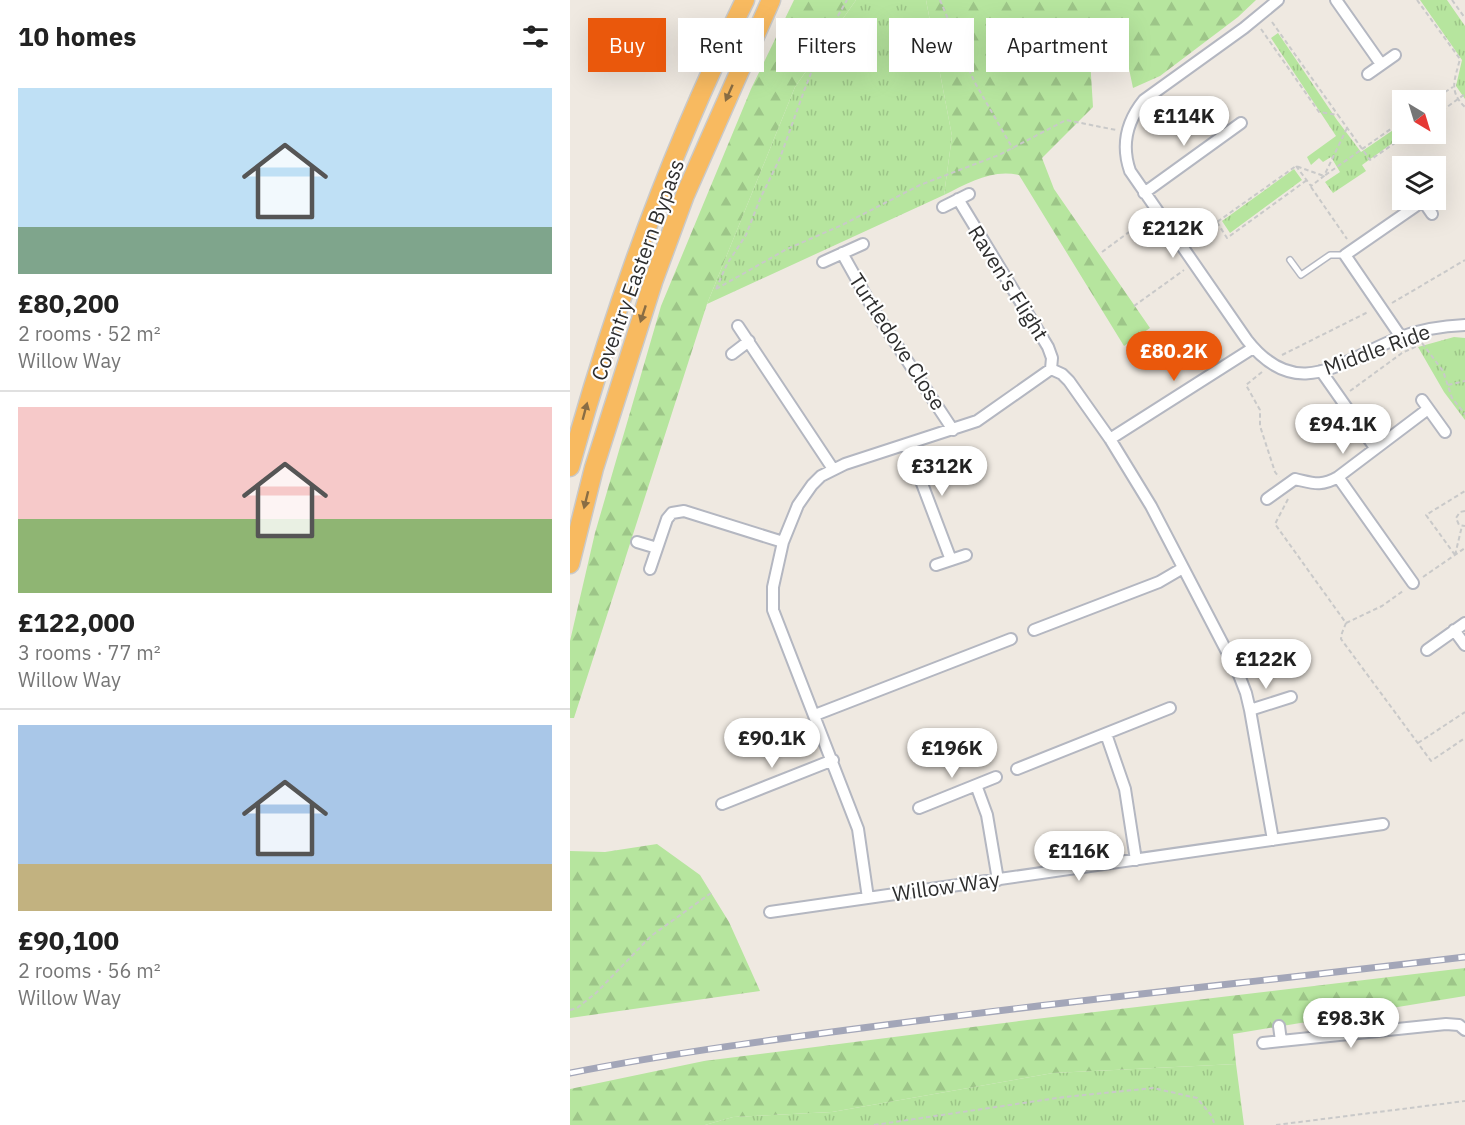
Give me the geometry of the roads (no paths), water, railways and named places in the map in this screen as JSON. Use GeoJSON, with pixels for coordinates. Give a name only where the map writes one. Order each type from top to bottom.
{"type":"FeatureCollection","features":[{"type":"Feature","properties":{"kind":"highway","name":"Coventry Eastern Bypass"},"geometry":{"type":"LineString","coordinates":[[570,467],[610,329],[654,206],[689,120],[745,0]]}},
{"type":"Feature","properties":{"kind":"highway","name":"Coventry Eastern Bypass"},"geometry":{"type":"LineString","coordinates":[[570,564],[594,468],[653,282],[685,195],[771,0]]}},
{"type":"Feature","properties":{"kind":"street","name":"Middle Ride"},"geometry":{"type":"LineString","coordinates":[[1278,0],[1254,20],[1150,94],[1133,114],[1126,133],[1127,163],[1130,171],[1253,348],[1272,365],[1304,374],[1322,371],[1401,337],[1434,327],[1465,325]]}},
{"type":"Feature","properties":{"kind":"street"},"geometry":{"type":"LineString","coordinates":[[1336,0],[1381,64]]}},
{"type":"Feature","properties":{"kind":"street"},"geometry":{"type":"LineString","coordinates":[[1368,74],[1395,55]]}},
{"type":"Feature","properties":{"kind":"street"},"geometry":{"type":"LineString","coordinates":[[1144,193],[1241,123]]}},
{"type":"Feature","properties":{"kind":"street","name":"Raven's Flight"},"geometry":{"type":"LineString","coordinates":[[943,207],[969,194]]}},
{"type":"Feature","properties":{"kind":"street","name":"Raven's Flight"},"geometry":{"type":"LineString","coordinates":[[958,199],[1048,348],[1052,358],[1051,369]]}},
{"type":"Feature","properties":{"kind":"street"},"geometry":{"type":"LineString","coordinates":[[1401,337],[1349,252],[1423,201],[1432,214]]}},
{"type":"Feature","properties":{"kind":"street","name":"Turtledove Close"},"geometry":{"type":"LineString","coordinates":[[823,262],[863,244]]}},
{"type":"Feature","properties":{"kind":"street","name":"Turtledove Close"},"geometry":{"type":"LineString","coordinates":[[842,253],[875,312],[953,430]]}},
{"type":"Feature","properties":{"kind":"street"},"geometry":{"type":"LineString","coordinates":[[738,326],[833,469]]}},
{"type":"Feature","properties":{"kind":"street"},"geometry":{"type":"LineString","coordinates":[[732,354],[749,341]]}},
{"type":"Feature","properties":{"kind":"street"},"geometry":{"type":"LineString","coordinates":[[1110,440],[1253,348]]}},
{"type":"Feature","properties":{"kind":"street"},"geometry":{"type":"LineString","coordinates":[[1051,369],[1062,374],[1069,381],[1110,440],[1151,506],[1239,675],[1250,710],[1273,840]]}},
{"type":"Feature","properties":{"kind":"street","name":"Willow Way"},"geometry":{"type":"LineString","coordinates":[[868,898],[858,829],[773,610],[773,586],[783,542],[798,505],[806,492],[821,476],[833,469],[968,425],[1051,369]]}},
{"type":"Feature","properties":{"kind":"street"},"geometry":{"type":"LineString","coordinates":[[1322,371],[1376,448]]}},
{"type":"Feature","properties":{"kind":"street"},"geometry":{"type":"LineString","coordinates":[[1268,499],[1295,479],[1319,485],[1338,477],[1376,448],[1425,404],[1445,432]]}},
{"type":"Feature","properties":{"kind":"street"},"geometry":{"type":"LineString","coordinates":[[908,444],[951,560]]}},
{"type":"Feature","properties":{"kind":"street"},"geometry":{"type":"LineString","coordinates":[[1338,477],[1413,583]]}},
{"type":"Feature","properties":{"kind":"street"},"geometry":{"type":"LineString","coordinates":[[650,569],[667,519],[672,513],[681,511],[783,542]]}},
{"type":"Feature","properties":{"kind":"street"},"geometry":{"type":"LineString","coordinates":[[637,542],[657,548]]}},
{"type":"Feature","properties":{"kind":"street"},"geometry":{"type":"LineString","coordinates":[[936,566],[966,555]]}},
{"type":"Feature","properties":{"kind":"street"},"geometry":{"type":"LineString","coordinates":[[1034,630],[1159,582],[1183,568]]}},
{"type":"Feature","properties":{"kind":"street"},"geometry":{"type":"LineString","coordinates":[[1427,650],[1465,623]]}},
{"type":"Feature","properties":{"kind":"street"},"geometry":{"type":"LineString","coordinates":[[1454,630],[1465,645]]}},
{"type":"Feature","properties":{"kind":"street"},"geometry":{"type":"LineString","coordinates":[[815,715],[1011,639]]}},
{"type":"Feature","properties":{"kind":"street"},"geometry":{"type":"LineString","coordinates":[[1250,710],[1291,697]]}},
{"type":"Feature","properties":{"kind":"street"},"geometry":{"type":"LineString","coordinates":[[1017,769],[1170,708]]}},
{"type":"Feature","properties":{"kind":"street"},"geometry":{"type":"LineString","coordinates":[[1106,734],[1125,789],[1136,860]]}},
{"type":"Feature","properties":{"kind":"street"},"geometry":{"type":"LineString","coordinates":[[722,804],[833,760]]}},
{"type":"Feature","properties":{"kind":"street"},"geometry":{"type":"LineString","coordinates":[[919,808],[996,777]]}},
{"type":"Feature","properties":{"kind":"street"},"geometry":{"type":"LineString","coordinates":[[976,785],[987,815],[998,880]]}},
{"type":"Feature","properties":{"kind":"street","name":"Willow Way"},"geometry":{"type":"LineString","coordinates":[[770,912],[1383,824]]}},
{"type":"Feature","properties":{"kind":"street"},"geometry":{"type":"LineString","coordinates":[[1263,1043],[1446,1024],[1459,1025],[1465,1030]]}},
{"type":"Feature","properties":{"kind":"street"},"geometry":{"type":"LineString","coordinates":[[1279,1026],[1281,1041]]}},
{"type":"Feature","properties":{"kind":"lane"},"geometry":{"type":"LineString","coordinates":[[1290,260],[1300,275],[1330,255],[1349,252]]}},
{"type":"Feature","properties":{"kind":"railway"},"geometry":{"type":"LineString","coordinates":[[570,1073],[691,1052],[893,1024],[1465,957]]}}]}
